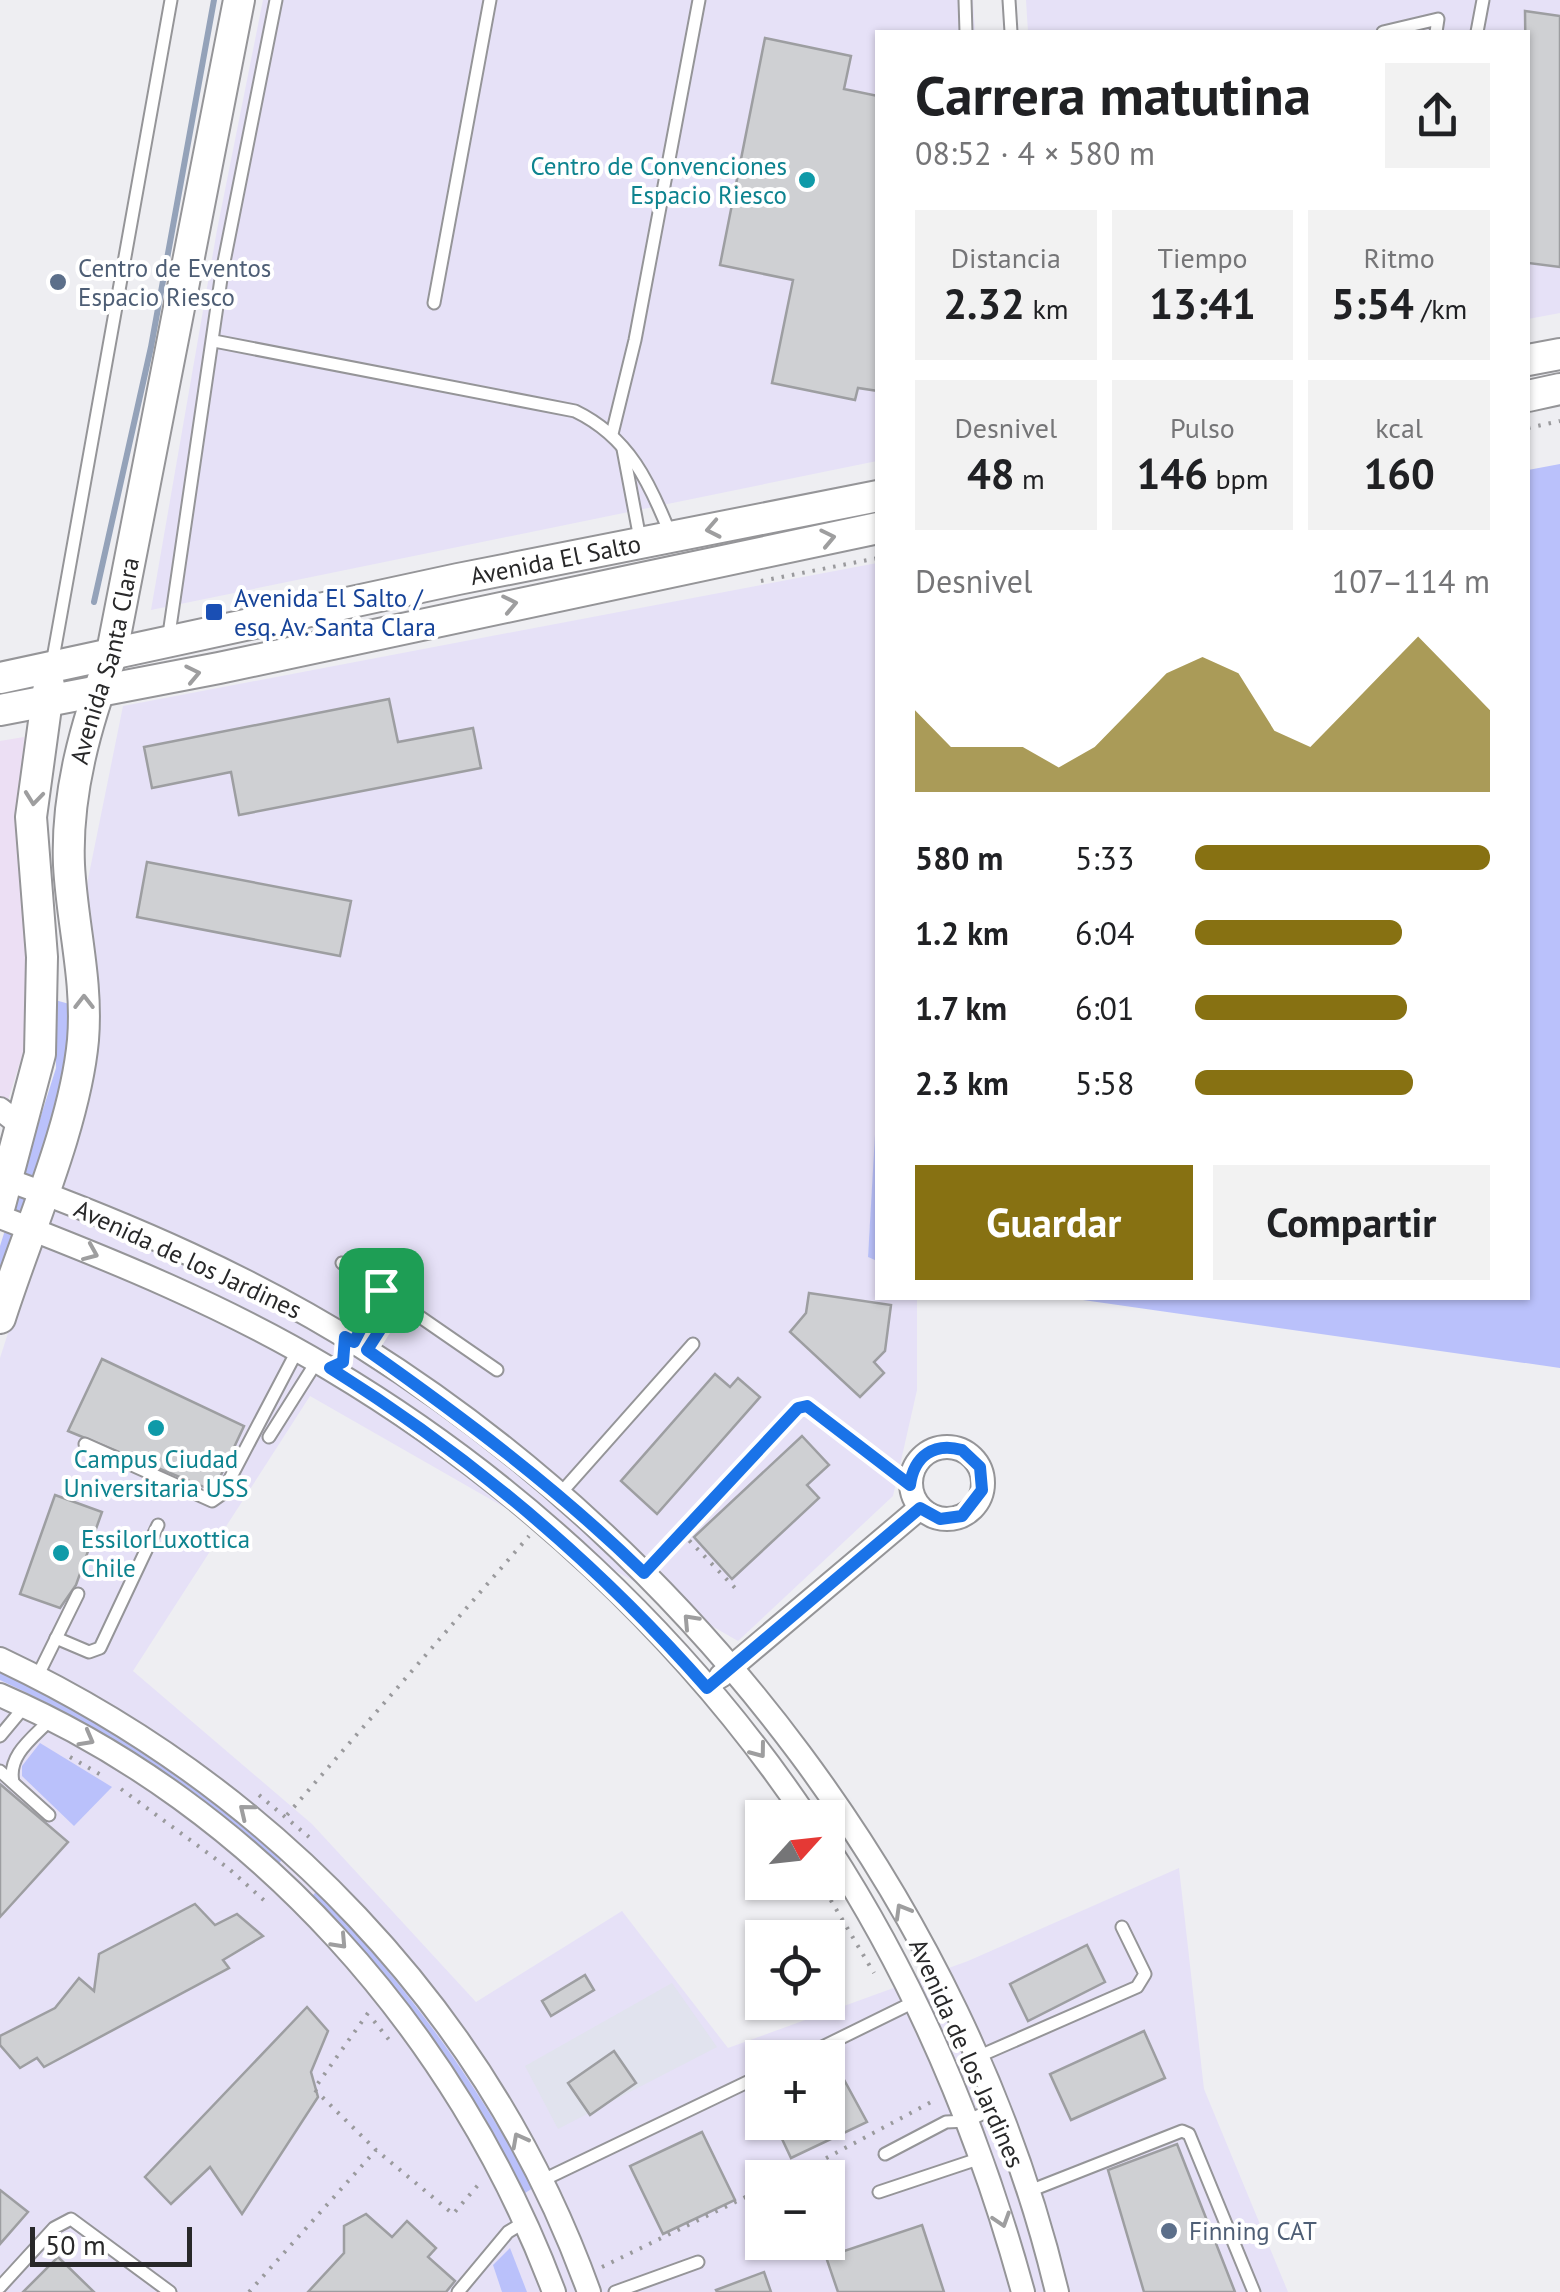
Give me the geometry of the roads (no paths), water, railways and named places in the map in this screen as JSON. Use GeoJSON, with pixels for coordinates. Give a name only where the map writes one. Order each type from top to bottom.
{"type":"FeatureCollection","features":[{"type":"Feature","properties":{"kind":"main road","name":"Avenida Santa Clara"},"geometry":{"type":"LineString","coordinates":[[0,1318],[42,1193],[82,1046],[84,990],[70,832],[75,781],[97,693],[111,657],[240,0]]}},
{"type":"Feature","properties":{"kind":"main road"},"geometry":{"type":"LineString","coordinates":[[1530,360],[1560,354]]}},
{"type":"Feature","properties":{"kind":"main road"},"geometry":{"type":"LineString","coordinates":[[1530,396],[1560,389]]}},
{"type":"Feature","properties":{"kind":"main road","name":"Avenida El Salto"},"geometry":{"type":"LineString","coordinates":[[0,678],[875,497]]}},
{"type":"Feature","properties":{"kind":"main road","name":"Avenida El Salto"},"geometry":{"type":"LineString","coordinates":[[0,710],[97,693],[875,529]]}},
{"type":"Feature","properties":{"kind":"main road","name":"Avenida Santa Clara"},"geometry":{"type":"LineString","coordinates":[[4,1193],[12,1118],[38,1070],[41,941],[31,842],[52,668]]}},
{"type":"Feature","properties":{"kind":"street","name":"Avenida de los Jardines"},"geometry":{"type":"LineString","coordinates":[[4,1193],[42,1193],[229,1272],[360,1346],[440,1399],[560,1495],[644,1573],[732,1667],[867,1852],[915,1934],[995,2108],[1027,2192],[1057,2292]]}},
{"type":"Feature","properties":{"kind":"street","name":"Avenida de los Jardines"},"geometry":{"type":"LineString","coordinates":[[0,1217],[189,1297],[314,1360],[458,1454],[549,1528],[619,1594],[707,1688],[794,1800]]}},
{"type":"Feature","properties":{"kind":"street"},"geometry":{"type":"LineString","coordinates":[[314,1360],[347,1356],[360,1346]]}},
{"type":"Feature","properties":{"kind":"street"},"geometry":{"type":"LineString","coordinates":[[358,1386],[360,1346]]}},
{"type":"Feature","properties":{"kind":"street"},"geometry":{"type":"LineString","coordinates":[[938,1448],[962,1450],[980,1467],[982,1490],[962,1516],[940,1519],[920,1508],[910,1485],[918,1461],[938,1448]]}},
{"type":"Feature","properties":{"kind":"street"},"geometry":{"type":"LineString","coordinates":[[707,1688],[920,1508]]}},
{"type":"Feature","properties":{"kind":"street"},"geometry":{"type":"LineString","coordinates":[[0,1659],[168,1753],[320,1876],[389,1951],[456,2037],[543,2186],[589,2292]]}},
{"type":"Feature","properties":{"kind":"street"},"geometry":{"type":"LineString","coordinates":[[0,1696],[51,1719],[164,1788],[300,1900],[370,1976],[439,2067],[526,2221],[554,2292]]}},
{"type":"Feature","properties":{"kind":"street"},"geometry":{"type":"LineString","coordinates":[[274,1875],[294,1852]]}},
{"type":"Feature","properties":{"kind":"street"},"geometry":{"type":"LineString","coordinates":[[300,1900],[320,1876]]}},
{"type":"Feature","properties":{"kind":"street","name":"Avenida de los Jardines"},"geometry":{"type":"LineString","coordinates":[[845,1883],[906,2007],[936,2047],[957,2121],[981,2158],[1024,2292]]}},
{"type":"Feature","properties":{"kind":"street"},"geometry":{"type":"LineString","coordinates":[[936,2047],[955,2048],[962,2030]]}},
{"type":"Feature","properties":{"kind":"street"},"geometry":{"type":"LineString","coordinates":[[526,2221],[543,2186]]}},
{"type":"Feature","properties":{"kind":"street"},"geometry":{"type":"LineString","coordinates":[[526,2221],[562,2224]]}},
{"type":"Feature","properties":{"kind":"lane"},"geometry":{"type":"LineString","coordinates":[[52,668],[171,0]]}},
{"type":"Feature","properties":{"kind":"lane"},"geometry":{"type":"LineString","coordinates":[[167,644],[222,272],[276,0]]}},
{"type":"Feature","properties":{"kind":"lane"},"geometry":{"type":"LineString","coordinates":[[434,303],[490,0]]}},
{"type":"Feature","properties":{"kind":"lane"},"geometry":{"type":"LineString","coordinates":[[612,434],[635,340],[700,0]]}},
{"type":"Feature","properties":{"kind":"lane"},"geometry":{"type":"LineString","coordinates":[[964,0],[966,30]]}},
{"type":"Feature","properties":{"kind":"lane"},"geometry":{"type":"LineString","coordinates":[[1009,0],[1011,30]]}},
{"type":"Feature","properties":{"kind":"lane"},"geometry":{"type":"LineString","coordinates":[[1477,30],[1483,0]]}},
{"type":"Feature","properties":{"kind":"lane"},"geometry":{"type":"LineString","coordinates":[[1391,30],[1438,19],[1436,30]]}},
{"type":"Feature","properties":{"kind":"lane"},"geometry":{"type":"LineString","coordinates":[[214,341],[575,410],[612,434],[643,470],[672,538]]}},
{"type":"Feature","properties":{"kind":"lane"},"geometry":{"type":"LineString","coordinates":[[622,445],[640,544]]}},
{"type":"Feature","properties":{"kind":"lane"},"geometry":{"type":"LineString","coordinates":[[342,1264],[497,1370]]}},
{"type":"Feature","properties":{"kind":"lane"},"geometry":{"type":"LineString","coordinates":[[360,1346],[381,1290]]}},
{"type":"Feature","properties":{"kind":"lane"},"geometry":{"type":"LineString","coordinates":[[360,1346],[398,1302]]}},
{"type":"Feature","properties":{"kind":"lane"},"geometry":{"type":"LineString","coordinates":[[560,1495],[693,1344]]}},
{"type":"Feature","properties":{"kind":"lane"},"geometry":{"type":"LineString","coordinates":[[269,1437],[314,1360]]}},
{"type":"Feature","properties":{"kind":"lane"},"geometry":{"type":"LineString","coordinates":[[85,1444],[212,1501],[222,1494],[314,1360]]}},
{"type":"Feature","properties":{"kind":"lane"},"geometry":{"type":"LineString","coordinates":[[706,1507],[788,1416],[807,1406],[910,1485]]}},
{"type":"Feature","properties":{"kind":"lane"},"geometry":{"type":"LineString","coordinates":[[56,1638],[89,1652],[100,1648],[158,1525]]}},
{"type":"Feature","properties":{"kind":"lane"},"geometry":{"type":"LineString","coordinates":[[38,1677],[78,1594]]}},
{"type":"Feature","properties":{"kind":"lane"},"geometry":{"type":"LineString","coordinates":[[0,1736],[25,1706]]}},
{"type":"Feature","properties":{"kind":"lane"},"geometry":{"type":"LineString","coordinates":[[13,1782],[12,1762],[51,1719]]}},
{"type":"Feature","properties":{"kind":"lane"},"geometry":{"type":"LineString","coordinates":[[0,1771],[49,1815]]}},
{"type":"Feature","properties":{"kind":"lane"},"geometry":{"type":"LineString","coordinates":[[975,2058],[1137,1987],[1145,1974],[1122,1927]]}},
{"type":"Feature","properties":{"kind":"lane"},"geometry":{"type":"LineString","coordinates":[[837,2040],[906,2007]]}},
{"type":"Feature","properties":{"kind":"lane"},"geometry":{"type":"LineString","coordinates":[[543,2186],[745,2085]]}},
{"type":"Feature","properties":{"kind":"lane"},"geometry":{"type":"LineString","coordinates":[[885,2154],[995,2108]]}},
{"type":"Feature","properties":{"kind":"lane"},"geometry":{"type":"LineString","coordinates":[[1027,2192],[1182,2131],[1189,2134],[1254,2292]]}},
{"type":"Feature","properties":{"kind":"lane"},"geometry":{"type":"LineString","coordinates":[[879,2192],[981,2158]]}},
{"type":"Feature","properties":{"kind":"lane"},"geometry":{"type":"LineString","coordinates":[[0,2287],[54,2228],[71,2219],[170,2292]]}},
{"type":"Feature","properties":{"kind":"lane"},"geometry":{"type":"LineString","coordinates":[[458,2292],[508,2232],[526,2221]]}},
{"type":"Feature","properties":{"kind":"lane"},"geometry":{"type":"LineString","coordinates":[[615,2292],[698,2262]]}},
{"type":"Feature","properties":{"kind":"waterway"},"geometry":{"type":"LineString","coordinates":[[94,602],[151,347],[214,0]]}},
{"type":"Feature","properties":{"kind":"place","name":"Centro de Convenciones Espacio Riesco"},"geometry":{"type":"Point","coordinates":[807,180]}},
{"type":"Feature","properties":{"kind":"place","name":"Centro de Eventos Espacio Riesco"},"geometry":{"type":"Point","coordinates":[58,282]}},
{"type":"Feature","properties":{"kind":"place","name":"Avenida El Salto / esq. Av. Santa Clara"},"geometry":{"type":"Point","coordinates":[214,612]}},
{"type":"Feature","properties":{"kind":"place","name":"Campus Ciudad Universitaria USS"},"geometry":{"type":"Point","coordinates":[156,1428]}},
{"type":"Feature","properties":{"kind":"place","name":"EssilorLuxottica Chile"},"geometry":{"type":"Point","coordinates":[61,1553]}},
{"type":"Feature","properties":{"kind":"place","name":"Finning CAT"},"geometry":{"type":"Point","coordinates":[1169,2231]}}]}
